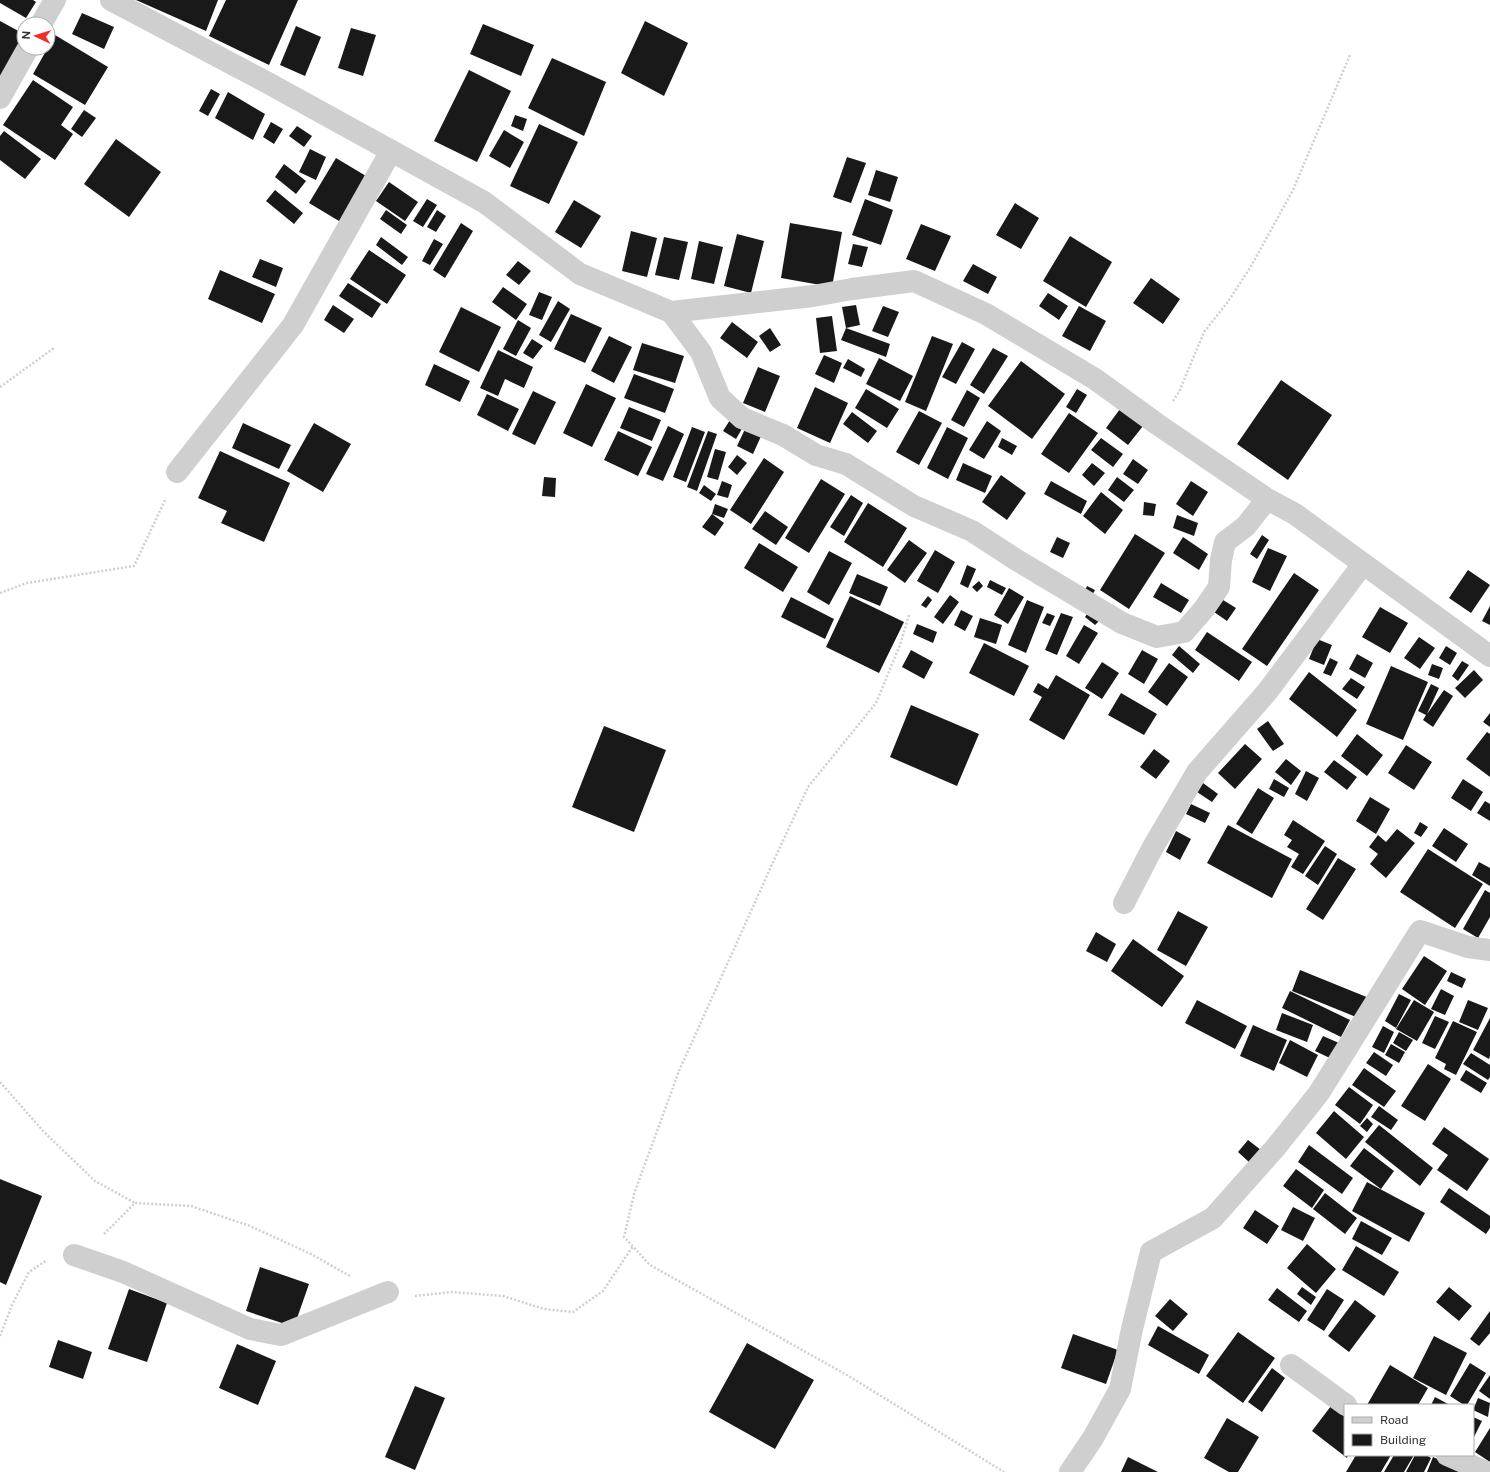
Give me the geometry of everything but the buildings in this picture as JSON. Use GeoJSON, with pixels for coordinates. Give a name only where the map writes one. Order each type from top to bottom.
{"type":"FeatureCollection","features":[{"type":"Feature","properties":{"kind":"street"},"geometry":{"type":"LineString","coordinates":[[46,16],[55,0]]}},
{"type":"Feature","properties":{"kind":"street"},"geometry":{"type":"LineString","coordinates":[[111,0],[268,83],[484,202],[580,274],[671,312],[805,297],[914,281],[986,314],[1096,379],[1157,424],[1267,499],[1294,514],[1490,656]]}},
{"type":"Feature","properties":{"kind":"street"},"geometry":{"type":"LineString","coordinates":[[0,98],[24,56]]}},
{"type":"Feature","properties":{"kind":"street"},"geometry":{"type":"LineString","coordinates":[[178,472],[293,325],[391,151]]}},
{"type":"Feature","properties":{"kind":"street"},"geometry":{"type":"LineString","coordinates":[[671,312],[702,352],[720,398],[742,418],[783,435],[816,455],[846,464],[914,506],[972,531],[1014,559],[1122,623],[1157,637],[1184,632],[1204,609],[1219,587],[1221,560],[1225,542],[1246,526],[1267,499]]}},
{"type":"Feature","properties":{"kind":"street"},"geometry":{"type":"LineString","coordinates":[[1124,903],[1153,847],[1197,772],[1267,692],[1363,564]]}},
{"type":"Feature","properties":{"kind":"street"},"geometry":{"type":"LineString","coordinates":[[1070,1472],[1093,1438],[1120,1389],[1132,1329],[1151,1252],[1213,1218],[1276,1146],[1318,1093],[1420,931],[1468,947],[1490,950]]}},
{"type":"Feature","properties":{"kind":"street"},"geometry":{"type":"LineString","coordinates":[[74,1255],[123,1272],[250,1329],[282,1335],[388,1292]]}},
{"type":"Feature","properties":{"kind":"street"},"geometry":{"type":"LineString","coordinates":[[1291,1365],[1345,1404]]}},
{"type":"Feature","properties":{"kind":"street"},"geometry":{"type":"LineString","coordinates":[[1449,1456],[1486,1472]]}},
{"type":"Feature","properties":{"kind":"path"},"geometry":{"type":"LineString","coordinates":[[1157,424],[1180,392],[1204,332],[1227,303],[1250,268],[1293,190],[1350,55]]}},
{"type":"Feature","properties":{"kind":"path"},"geometry":{"type":"LineString","coordinates":[[0,387],[54,348]]}},
{"type":"Feature","properties":{"kind":"path"},"geometry":{"type":"LineString","coordinates":[[0,593],[27,583],[134,566],[178,472]]}},
{"type":"Feature","properties":{"kind":"path"},"geometry":{"type":"LineString","coordinates":[[909,615],[900,645],[876,703],[808,787],[726,964],[679,1071],[634,1194],[624,1237],[650,1265],[847,1375],[1004,1472]]}},
{"type":"Feature","properties":{"kind":"path"},"geometry":{"type":"LineString","coordinates":[[0,1082],[44,1132],[95,1182],[135,1202],[191,1206],[250,1226],[311,1254],[362,1282],[403,1297],[452,1292],[502,1296],[544,1309],[573,1312],[603,1291],[633,1246]]}},
{"type":"Feature","properties":{"kind":"path"},"geometry":{"type":"LineString","coordinates":[[0,1336],[12,1305],[30,1272],[50,1257],[74,1255],[95,1243],[135,1202]]}}]}
